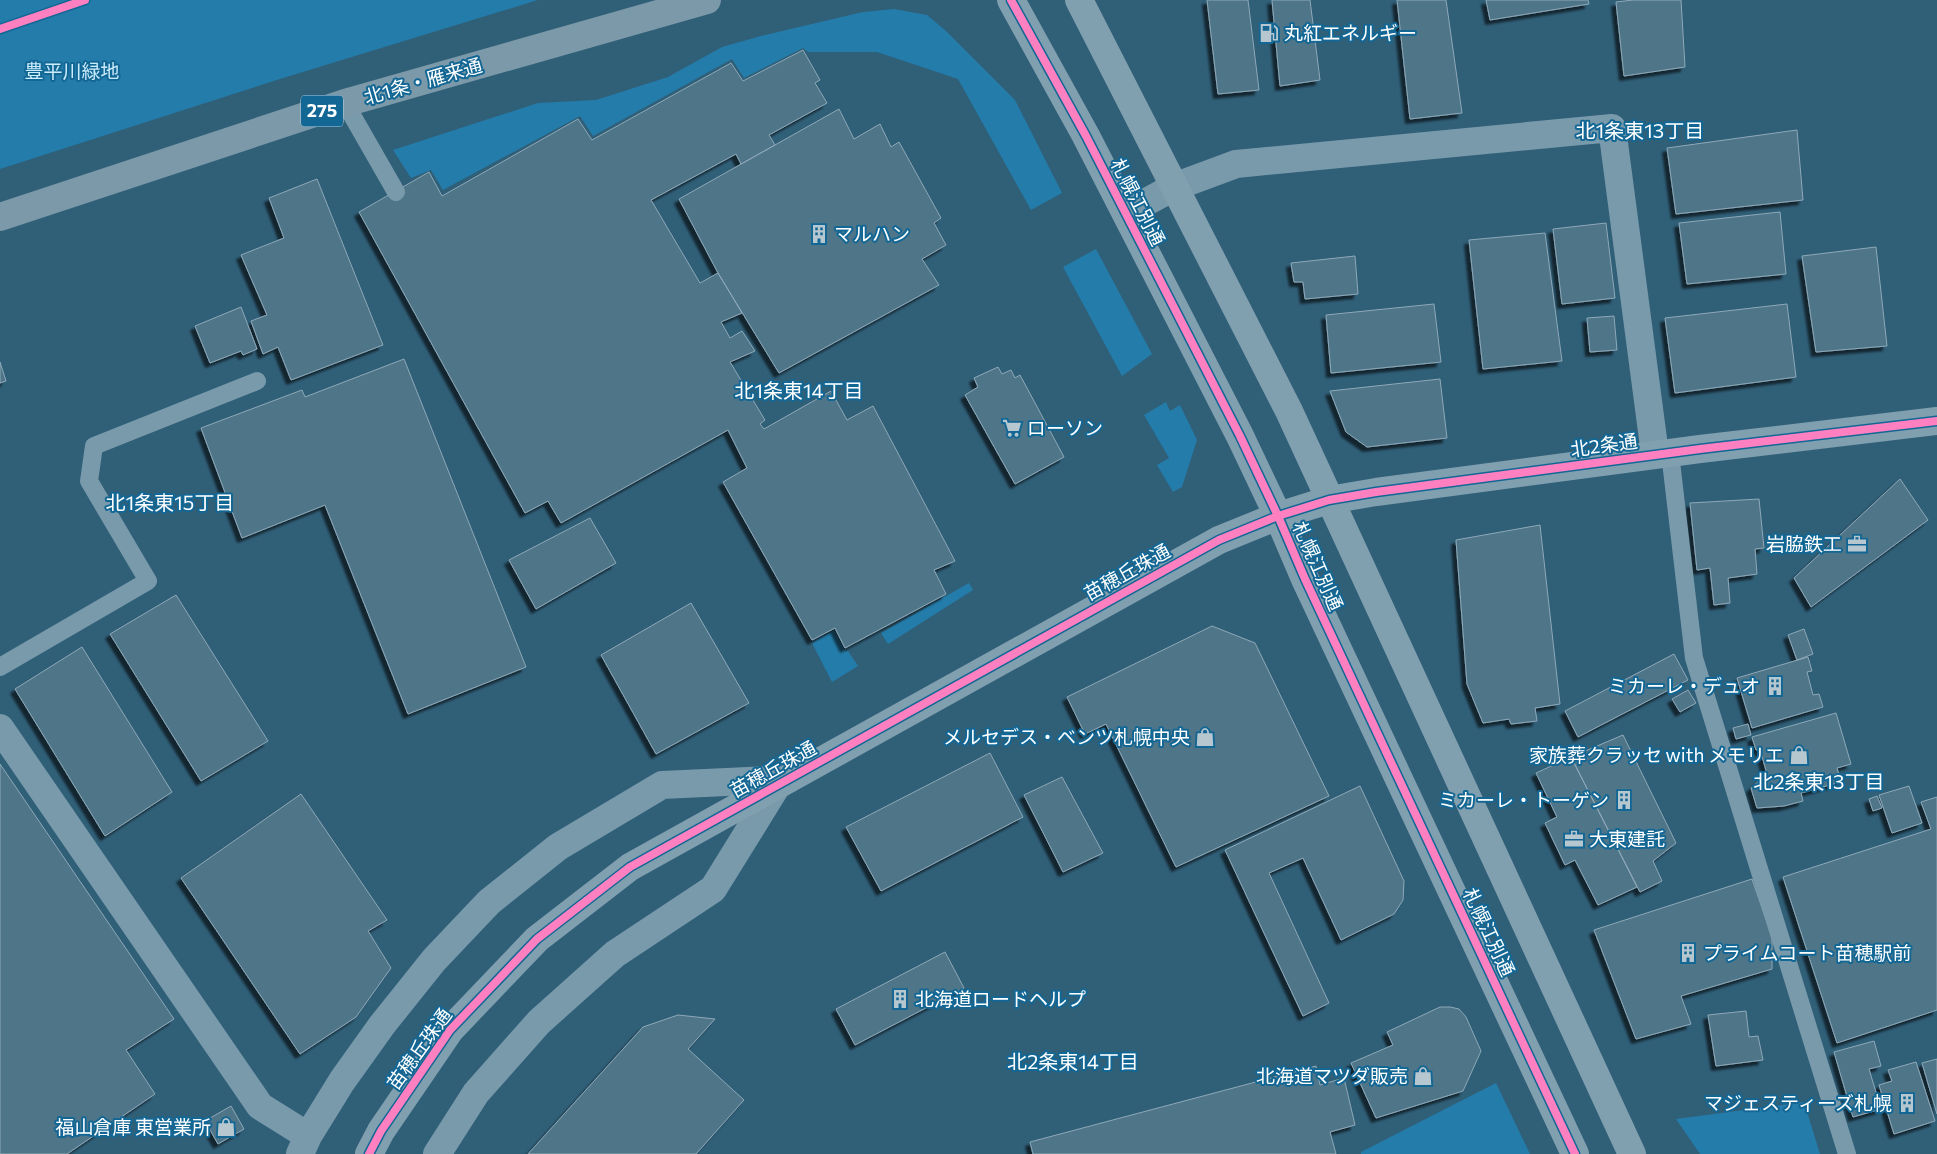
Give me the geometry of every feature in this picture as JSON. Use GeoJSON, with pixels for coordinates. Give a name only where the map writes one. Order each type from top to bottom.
{"type":"FeatureCollection","features":[{"type":"Feature","properties":{"kind":"highway","name":"北1条・雁来通"},"geometry":{"type":"LineString","coordinates":[[0,218],[345,103],[707,0]]}},
{"type":"Feature","properties":{"kind":"street","name":"札幌江別通"},"geometry":{"type":"LineString","coordinates":[[1011,0],[1086,136],[1240,436],[1278,516],[1304,579],[1576,1154]]}},
{"type":"Feature","properties":{"kind":"street","name":"札幌江別通"},"geometry":{"type":"LineString","coordinates":[[1078,0],[1288,411],[1632,1154]]}},
{"type":"Feature","properties":{"kind":"street"},"geometry":{"type":"LineString","coordinates":[[1126,213],[1174,188],[1236,164],[1612,128],[1663,454]]}},
{"type":"Feature","properties":{"kind":"street","name":"北2条通"},"geometry":{"type":"LineString","coordinates":[[1278,516],[1330,500],[1376,492],[1937,420]]}},
{"type":"Feature","properties":{"kind":"street","name":"苗穂丘珠通"},"geometry":{"type":"LineString","coordinates":[[369,1154],[381,1131],[450,1030],[537,939],[630,867],[1219,540],[1278,516]]}},
{"type":"Feature","properties":{"kind":"street"},"geometry":{"type":"LineString","coordinates":[[0,728],[260,1106],[304,1145],[347,1073],[382,1025],[434,960],[489,902],[558,847],[662,785],[783,782]]}},
{"type":"Feature","properties":{"kind":"street"},"geometry":{"type":"LineString","coordinates":[[436,1154],[476,1093],[539,1022],[615,954],[713,889],[783,782]]}},
{"type":"Feature","properties":{"kind":"lane"},"geometry":{"type":"LineString","coordinates":[[345,103],[396,192]]}},
{"type":"Feature","properties":{"kind":"lane"},"geometry":{"type":"LineString","coordinates":[[0,667],[148,581],[89,481],[94,446],[257,382]]}},
{"type":"Feature","properties":{"kind":"lane"},"geometry":{"type":"LineString","coordinates":[[1663,454],[1694,658],[1847,1154]]}},
{"type":"Feature","properties":{"kind":"green space","name":"豊平川緑地"},"geometry":{"type":"Polygon","coordinates":[[[0,0],[538,0],[280,79],[0,169],[0,0]]]}},
{"type":"Feature","properties":{"kind":"green space"},"geometry":{"type":"Polygon","coordinates":[[[894,9],[927,15],[946,31],[1015,100],[1062,193],[1031,210],[958,79],[877,52],[808,52],[803,48],[744,78],[732,59],[593,136],[580,116],[443,190],[431,170],[411,178],[393,150],[538,103],[596,100],[668,77],[722,47],[761,36],[863,12],[894,9]]]}},
{"type":"Feature","properties":{"kind":"green space"},"geometry":{"type":"Polygon","coordinates":[[[1096,249],[1152,354],[1122,376],[1063,267],[1096,249]]]}},
{"type":"Feature","properties":{"kind":"green space"},"geometry":{"type":"Polygon","coordinates":[[[1166,402],[1170,411],[1180,405],[1197,440],[1182,487],[1173,492],[1157,465],[1169,458],[1144,415],[1166,402]]]}},
{"type":"Feature","properties":{"kind":"green space"},"geometry":{"type":"Polygon","coordinates":[[[969,583],[973,590],[888,644],[881,633],[969,583]]]}},
{"type":"Feature","properties":{"kind":"green space"},"geometry":{"type":"Polygon","coordinates":[[[834,630],[846,652],[848,651],[858,666],[832,682],[812,643],[834,630]]]}},
{"type":"Feature","properties":{"kind":"green space"},"geometry":{"type":"Polygon","coordinates":[[[1496,1083],[1530,1154],[1361,1154],[1361,1152],[1496,1083]]]}},
{"type":"Feature","properties":{"kind":"green space"},"geometry":{"type":"Polygon","coordinates":[[[1804,1102],[1820,1154],[1700,1154],[1676,1119],[1804,1102]]]}},
{"type":"Feature","properties":{"kind":"building"},"geometry":{"type":"Polygon","coordinates":[[[1207,0],[1248,0],[1259,90],[1218,94],[1207,0]]]}},
{"type":"Feature","properties":{"kind":"building"},"geometry":{"type":"Polygon","coordinates":[[[1272,0],[1310,0],[1320,80],[1280,86],[1272,0]]]}},
{"type":"Feature","properties":{"kind":"building"},"geometry":{"type":"Polygon","coordinates":[[[1397,0],[1446,0],[1462,113],[1410,119],[1397,0]]]}},
{"type":"Feature","properties":{"kind":"building"},"geometry":{"type":"Polygon","coordinates":[[[1486,0],[1588,0],[1589,4],[1490,20],[1486,0]]]}},
{"type":"Feature","properties":{"kind":"building"},"geometry":{"type":"Polygon","coordinates":[[[1681,0],[1685,67],[1624,76],[1616,2],[1681,0]]]}},
{"type":"Feature","properties":{"kind":"building"},"geometry":{"type":"Polygon","coordinates":[[[803,50],[820,80],[815,83],[827,103],[769,135],[775,145],[741,164],[736,154],[651,200],[700,283],[718,273],[742,313],[721,322],[730,338],[742,331],[755,351],[730,362],[765,420],[760,424],[764,429],[831,391],[847,420],[873,406],[955,561],[934,570],[946,594],[845,648],[835,628],[812,640],[723,482],[747,468],[728,430],[561,523],[548,501],[525,513],[359,212],[429,172],[442,196],[578,119],[592,140],[731,63],[743,81],[803,50]]]}},
{"type":"Feature","properties":{"kind":"building","name":"マルハン"},"geometry":{"type":"Polygon","coordinates":[[[839,109],[854,139],[880,124],[891,147],[899,142],[941,218],[934,223],[946,245],[922,259],[939,285],[779,373],[718,273],[679,199],[839,109]]]}},
{"type":"Feature","properties":{"kind":"building"},"geometry":{"type":"Polygon","coordinates":[[[1797,130],[1803,200],[1676,214],[1667,148],[1797,130]]]}},
{"type":"Feature","properties":{"kind":"building"},"geometry":{"type":"Polygon","coordinates":[[[317,179],[383,345],[291,380],[278,347],[263,354],[251,321],[267,315],[241,255],[284,238],[269,198],[317,179]]]}},
{"type":"Feature","properties":{"kind":"building"},"geometry":{"type":"Polygon","coordinates":[[[1780,212],[1786,274],[1687,284],[1679,223],[1780,212]]]}},
{"type":"Feature","properties":{"kind":"building"},"geometry":{"type":"Polygon","coordinates":[[[1606,223],[1615,298],[1562,304],[1553,229],[1606,223]]]}},
{"type":"Feature","properties":{"kind":"building"},"geometry":{"type":"Polygon","coordinates":[[[1545,233],[1562,361],[1483,369],[1469,240],[1545,233]]]}},
{"type":"Feature","properties":{"kind":"building"},"geometry":{"type":"Polygon","coordinates":[[[1876,247],[1887,346],[1816,352],[1802,256],[1876,247]]]}},
{"type":"Feature","properties":{"kind":"building"},"geometry":{"type":"Polygon","coordinates":[[[1355,256],[1358,294],[1305,299],[1303,282],[1294,282],[1291,263],[1355,256]]]}},
{"type":"Feature","properties":{"kind":"building"},"geometry":{"type":"Polygon","coordinates":[[[1434,304],[1441,362],[1331,373],[1326,315],[1434,304]]]}},
{"type":"Feature","properties":{"kind":"building"},"geometry":{"type":"Polygon","coordinates":[[[1787,304],[1796,377],[1675,393],[1665,318],[1787,304]]]}},
{"type":"Feature","properties":{"kind":"building"},"geometry":{"type":"Polygon","coordinates":[[[241,307],[257,349],[243,355],[241,351],[210,363],[195,326],[241,307]]]}},
{"type":"Feature","properties":{"kind":"building"},"geometry":{"type":"Polygon","coordinates":[[[1614,316],[1617,350],[1590,352],[1587,318],[1614,316]]]}},
{"type":"Feature","properties":{"kind":"building"},"geometry":{"type":"Polygon","coordinates":[[[404,359],[526,667],[408,714],[325,505],[242,538],[201,428],[302,390],[305,397],[404,359]]]}},
{"type":"Feature","properties":{"kind":"building"},"geometry":{"type":"Polygon","coordinates":[[[0,362],[6,381],[0,383],[0,362]]]}},
{"type":"Feature","properties":{"kind":"building"},"geometry":{"type":"Polygon","coordinates":[[[998,367],[1002,374],[1011,370],[1015,378],[1020,375],[1064,457],[1015,484],[965,395],[978,387],[974,378],[998,367]]]}},
{"type":"Feature","properties":{"kind":"building"},"geometry":{"type":"Polygon","coordinates":[[[1440,379],[1447,438],[1367,447],[1346,432],[1330,391],[1440,379]]]}},
{"type":"Feature","properties":{"kind":"building"},"geometry":{"type":"Polygon","coordinates":[[[1900,479],[1928,520],[1811,607],[1794,578],[1900,479]]]}},
{"type":"Feature","properties":{"kind":"building"},"geometry":{"type":"Polygon","coordinates":[[[1759,499],[1764,548],[1755,549],[1757,574],[1728,578],[1730,603],[1714,605],[1710,568],[1697,570],[1690,503],[1759,499]]]}},
{"type":"Feature","properties":{"kind":"building"},"geometry":{"type":"Polygon","coordinates":[[[590,518],[616,563],[536,609],[509,560],[590,518]]]}},
{"type":"Feature","properties":{"kind":"building"},"geometry":{"type":"Polygon","coordinates":[[[1540,525],[1560,704],[1535,708],[1537,721],[1511,724],[1509,719],[1483,723],[1467,684],[1456,540],[1540,525]]]}},
{"type":"Feature","properties":{"kind":"building"},"geometry":{"type":"Polygon","coordinates":[[[176,595],[268,741],[201,781],[110,634],[176,595]]]}},
{"type":"Feature","properties":{"kind":"building"},"geometry":{"type":"Polygon","coordinates":[[[691,603],[749,703],[656,754],[601,655],[691,603]]]}},
{"type":"Feature","properties":{"kind":"building"},"geometry":{"type":"Polygon","coordinates":[[[1212,626],[1255,643],[1329,796],[1176,867],[1106,724],[1085,734],[1067,697],[1212,626]]]}},
{"type":"Feature","properties":{"kind":"building"},"geometry":{"type":"Polygon","coordinates":[[[1804,629],[1813,654],[1797,660],[1788,635],[1804,629]]]}},
{"type":"Feature","properties":{"kind":"building"},"geometry":{"type":"Polygon","coordinates":[[[82,647],[172,792],[105,836],[15,689],[82,647]]]}},
{"type":"Feature","properties":{"kind":"building"},"geometry":{"type":"Polygon","coordinates":[[[1674,654],[1688,680],[1578,737],[1565,711],[1674,654]]]}},
{"type":"Feature","properties":{"kind":"building","name":"ミカーレ・デュオ"},"geometry":{"type":"Polygon","coordinates":[[[1808,657],[1812,671],[1807,672],[1813,695],[1819,694],[1823,707],[1752,728],[1737,678],[1808,657]]]}},
{"type":"Feature","properties":{"kind":"building"},"geometry":{"type":"Polygon","coordinates":[[[1688,690],[1696,703],[1680,712],[1672,699],[1688,690]]]}},
{"type":"Feature","properties":{"kind":"building"},"geometry":{"type":"Polygon","coordinates":[[[1836,713],[1851,764],[1837,768],[1841,782],[1801,793],[1803,801],[1784,806],[1757,808],[1751,788],[1767,774],[1760,749],[1756,750],[1752,737],[1836,713]]]}},
{"type":"Feature","properties":{"kind":"building"},"geometry":{"type":"Polygon","coordinates":[[[1748,724],[1751,735],[1736,739],[1733,728],[1748,724]]]}},
{"type":"Feature","properties":{"kind":"building","name":"ミカーレ・トーゲン"},"geometry":{"type":"Polygon","coordinates":[[[1623,735],[1676,843],[1653,861],[1662,881],[1640,892],[1571,757],[1623,735]]]}},
{"type":"Feature","properties":{"kind":"building"},"geometry":{"type":"Polygon","coordinates":[[[990,753],[1023,817],[881,891],[846,827],[990,753]]]}},
{"type":"Feature","properties":{"kind":"building"},"geometry":{"type":"Polygon","coordinates":[[[1571,757],[1637,887],[1598,905],[1575,860],[1565,865],[1545,823],[1557,817],[1536,773],[1571,757]]]}},
{"type":"Feature","properties":{"kind":"building"},"geometry":{"type":"Polygon","coordinates":[[[0,764],[174,1019],[126,1050],[155,1094],[67,1154],[0,1154],[0,764]]]}},
{"type":"Feature","properties":{"kind":"building"},"geometry":{"type":"Polygon","coordinates":[[[1062,777],[1103,853],[1063,872],[1024,795],[1062,777]]]}},
{"type":"Feature","properties":{"kind":"building"},"geometry":{"type":"Polygon","coordinates":[[[1360,786],[1404,881],[1403,900],[1394,914],[1341,940],[1303,858],[1269,873],[1329,1003],[1303,1016],[1225,850],[1360,786]]]}},
{"type":"Feature","properties":{"kind":"building"},"geometry":{"type":"Polygon","coordinates":[[[1909,786],[1922,823],[1892,833],[1879,795],[1909,786]]]}},
{"type":"Feature","properties":{"kind":"building"},"geometry":{"type":"Polygon","coordinates":[[[301,794],[387,920],[368,931],[391,968],[356,1017],[300,1054],[181,878],[301,794]]]}},
{"type":"Feature","properties":{"kind":"building"},"geometry":{"type":"Polygon","coordinates":[[[1877,796],[1882,808],[1873,811],[1869,799],[1877,796]]]}},
{"type":"Feature","properties":{"kind":"building"},"geometry":{"type":"Polygon","coordinates":[[[1937,797],[1937,1010],[1837,1043],[1783,877],[1931,829],[1921,802],[1937,797]]]}},
{"type":"Feature","properties":{"kind":"building","name":"プライムコート苗穂駅前"},"geometry":{"type":"Polygon","coordinates":[[[1752,879],[1772,937],[1772,969],[1681,996],[1691,1024],[1636,1039],[1594,930],[1752,879]]]}},
{"type":"Feature","properties":{"kind":"building","name":"北海道ロードヘルプ"},"geometry":{"type":"Polygon","coordinates":[[[945,952],[964,988],[855,1045],[836,1009],[945,952]]]}},
{"type":"Feature","properties":{"kind":"building"},"geometry":{"type":"Polygon","coordinates":[[[1440,1007],[1459,1009],[1466,1017],[1481,1051],[1463,1091],[1376,1118],[1351,1063],[1393,1045],[1387,1032],[1440,1007]]]}},
{"type":"Feature","properties":{"kind":"building"},"geometry":{"type":"Polygon","coordinates":[[[1746,1011],[1749,1037],[1758,1036],[1763,1060],[1716,1066],[1708,1015],[1746,1011]]]}},
{"type":"Feature","properties":{"kind":"building"},"geometry":{"type":"Polygon","coordinates":[[[678,1015],[715,1019],[688,1049],[744,1100],[696,1154],[528,1154],[643,1027],[678,1015]]]}},
{"type":"Feature","properties":{"kind":"building"},"geometry":{"type":"Polygon","coordinates":[[[1874,1041],[1881,1066],[1869,1069],[1881,1109],[1853,1117],[1834,1052],[1874,1041]]]}},
{"type":"Feature","properties":{"kind":"building"},"geometry":{"type":"Polygon","coordinates":[[[1937,1059],[1937,1114],[1922,1063],[1937,1059]]]}},
{"type":"Feature","properties":{"kind":"building","name":"マジェスティーズ札幌"},"geometry":{"type":"Polygon","coordinates":[[[1916,1062],[1935,1121],[1894,1134],[1879,1085],[1892,1081],[1888,1070],[1916,1062]]]}},
{"type":"Feature","properties":{"kind":"building"},"geometry":{"type":"Polygon","coordinates":[[[1316,1066],[1320,1085],[1344,1078],[1355,1125],[1330,1132],[1336,1154],[1033,1154],[1030,1142],[1316,1066]]]}},
{"type":"Feature","properties":{"kind":"building"},"geometry":{"type":"Polygon","coordinates":[[[231,1106],[244,1129],[218,1144],[205,1121],[231,1106]]]}},
{"type":"Feature","properties":{"kind":"cycle path"},"geometry":{"type":"LineString","coordinates":[[0,29],[85,0]]}},
{"type":"Feature","properties":{"kind":"cycle path"},"geometry":{"type":"LineString","coordinates":[[1011,0],[1086,136],[1240,436],[1305,579],[1575,1154]]}},
{"type":"Feature","properties":{"kind":"cycle path"},"geometry":{"type":"LineString","coordinates":[[369,1154],[381,1131],[450,1030],[537,939],[630,867],[1219,540],[1278,516],[1329,500],[1376,492],[1700,449],[1937,421]]}},
{"type":"Feature","properties":{"kind":"place","name":"丸紅エネルギー"},"geometry":{"type":"Point","coordinates":[1269,33]}},
{"type":"Feature","properties":{"kind":"place","name":"マルハン"},"geometry":{"type":"Point","coordinates":[819,234]}},
{"type":"Feature","properties":{"kind":"place","name":"ローソン"},"geometry":{"type":"Point","coordinates":[1012,428]}},
{"type":"Feature","properties":{"kind":"place","name":"岩脇鉄工"},"geometry":{"type":"Point","coordinates":[1857,544]}},
{"type":"Feature","properties":{"kind":"place","name":"ミカーレ・デュオ"},"geometry":{"type":"Point","coordinates":[1775,686]}},
{"type":"Feature","properties":{"kind":"place","name":"メルセデス・ベンツ札幌中央"},"geometry":{"type":"Point","coordinates":[1205,737]}},
{"type":"Feature","properties":{"kind":"place","name":"家族葬クラッセ with メモリエ"},"geometry":{"type":"Point","coordinates":[1799,755]}},
{"type":"Feature","properties":{"kind":"place","name":"ミカーレ・トーゲン"},"geometry":{"type":"Point","coordinates":[1624,800]}},
{"type":"Feature","properties":{"kind":"place","name":"大東建託"},"geometry":{"type":"Point","coordinates":[1574,839]}},
{"type":"Feature","properties":{"kind":"place","name":"プライムコート苗穂駅前"},"geometry":{"type":"Point","coordinates":[1688,953]}},
{"type":"Feature","properties":{"kind":"place","name":"北海道ロードヘルプ"},"geometry":{"type":"Point","coordinates":[900,999]}},
{"type":"Feature","properties":{"kind":"place","name":"北海道マツダ販売"},"geometry":{"type":"Point","coordinates":[1423,1076]}},
{"type":"Feature","properties":{"kind":"place","name":"マジェスティーズ札幌"},"geometry":{"type":"Point","coordinates":[1907,1103]}},
{"type":"Feature","properties":{"kind":"place","name":"福山倉庫 東営業所"},"geometry":{"type":"Point","coordinates":[226,1127]}},
{"type":"Feature","properties":{"kind":"district","name":"北1条東13丁目"},"geometry":{"type":"Point","coordinates":[1640,131]}},
{"type":"Feature","properties":{"kind":"district","name":"北1条東14丁目"},"geometry":{"type":"Point","coordinates":[799,391]}},
{"type":"Feature","properties":{"kind":"district","name":"北1条東15丁目"},"geometry":{"type":"Point","coordinates":[170,503]}},
{"type":"Feature","properties":{"kind":"district","name":"北2条東13丁目"},"geometry":{"type":"Point","coordinates":[1819,782]}},
{"type":"Feature","properties":{"kind":"district","name":"北2条東14丁目"},"geometry":{"type":"Point","coordinates":[1073,1062]}}]}
